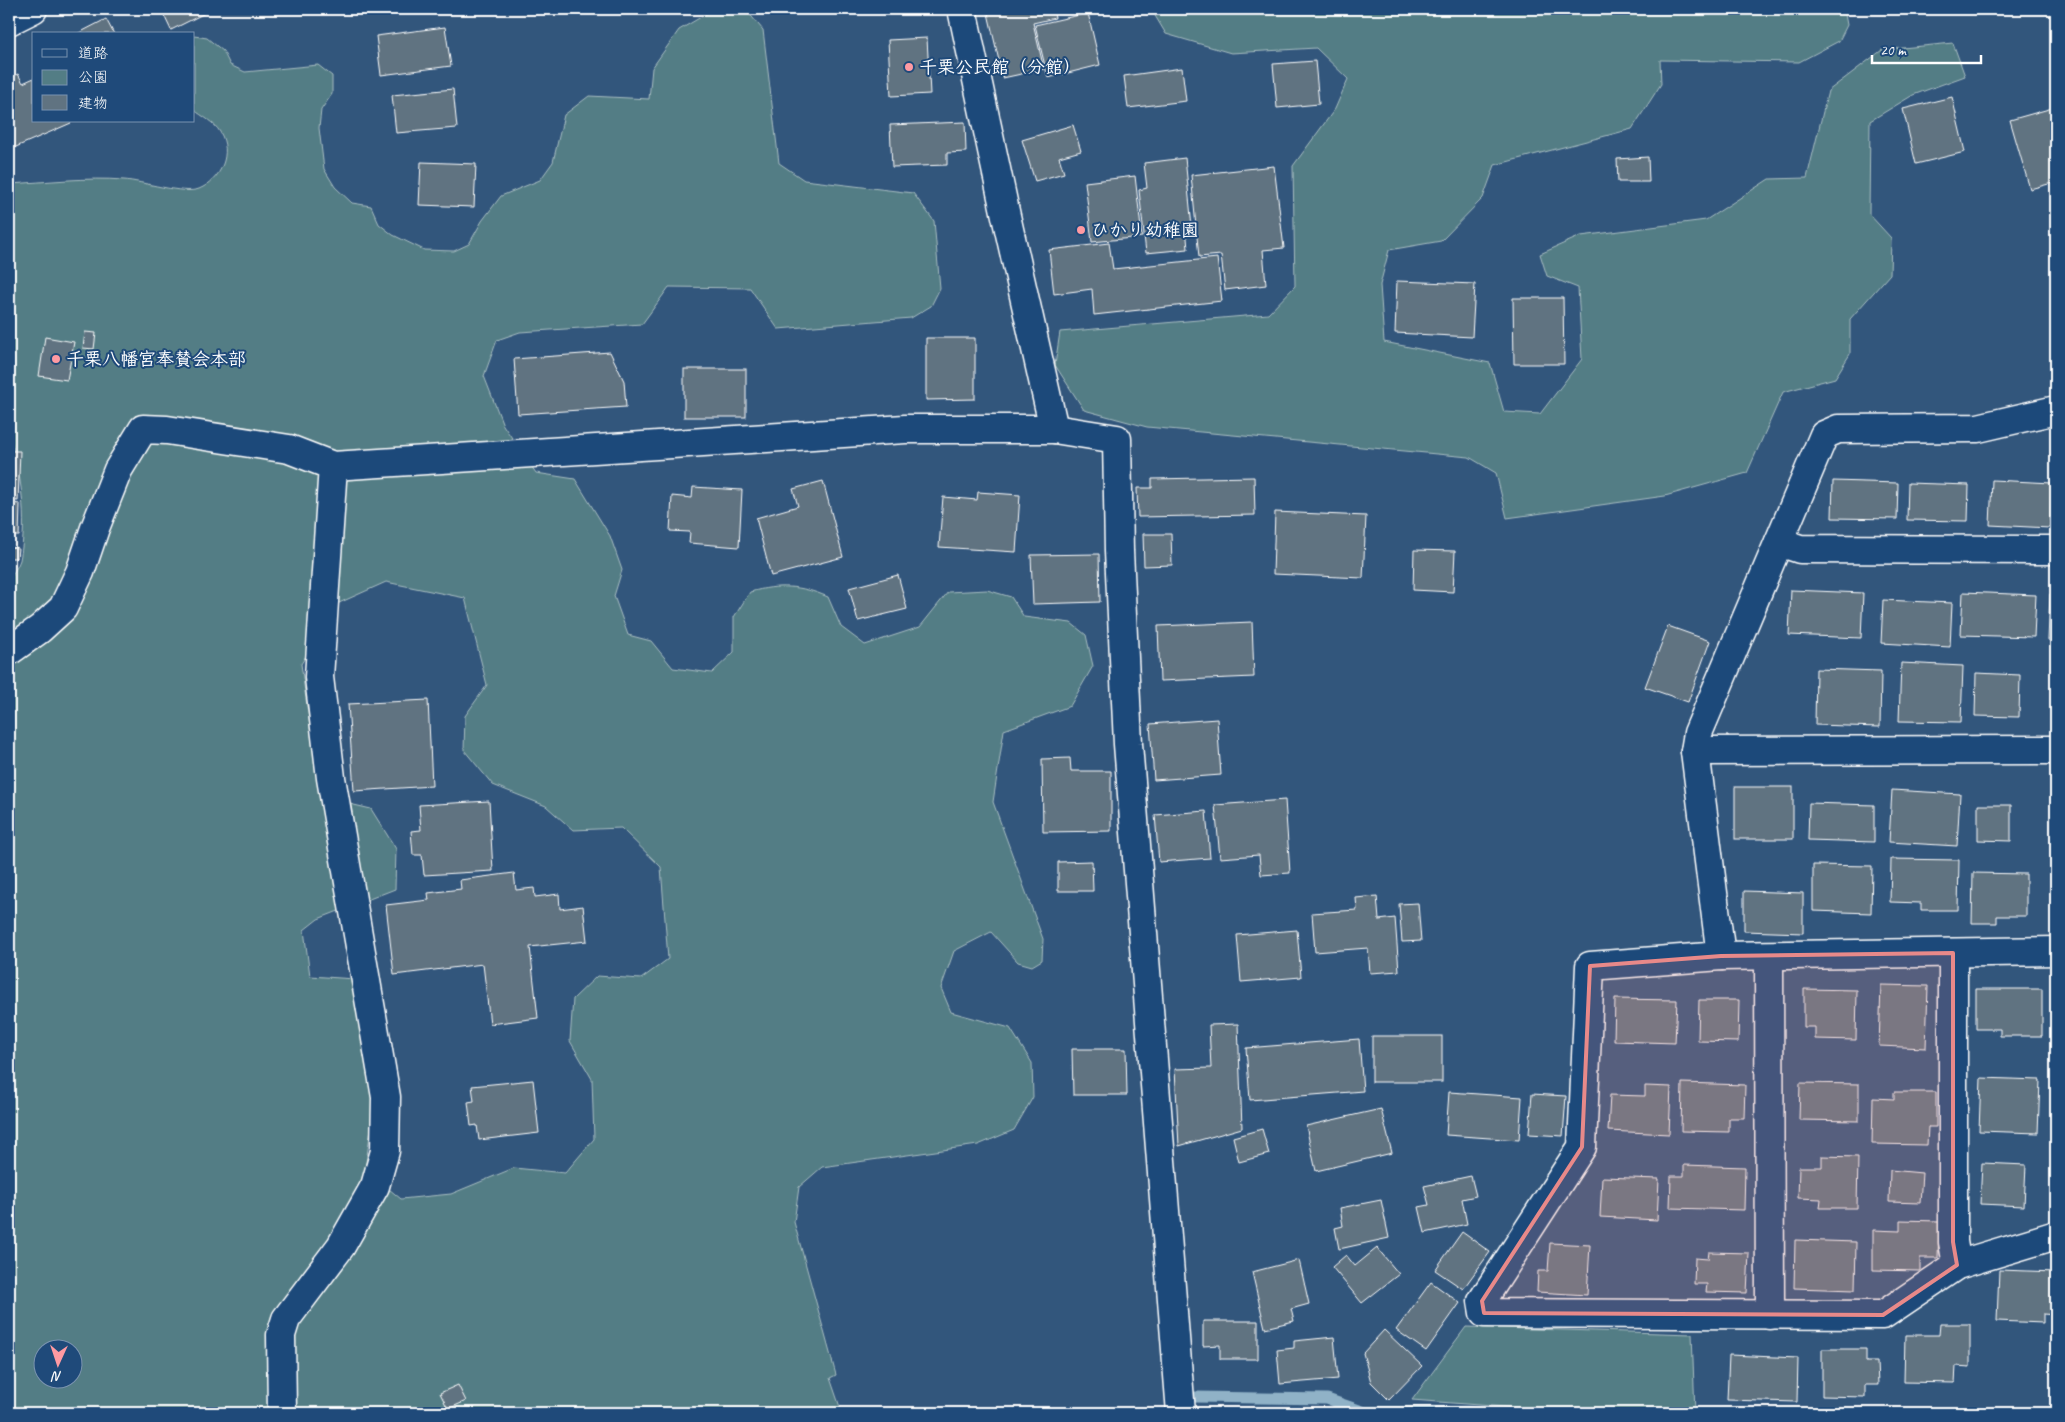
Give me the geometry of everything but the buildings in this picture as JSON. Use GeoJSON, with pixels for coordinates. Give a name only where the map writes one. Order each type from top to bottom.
{"type":"FeatureCollection","features":[{"type":"Feature","properties":{"kind":"street"},"geometry":{"type":"LineString","coordinates":[[9,21],[32,9]]}},
{"type":"Feature","properties":{"kind":"street"},"geometry":{"type":"LineString","coordinates":[[962,9],[1054,429]]}},
{"type":"Feature","properties":{"kind":"street"},"geometry":{"type":"LineString","coordinates":[[1721,956],[1695,750],[1698,733],[1824,435],[1838,429],[1978,428],[2056,410]]}},
{"type":"Feature","properties":{"kind":"street"},"geometry":{"type":"LineString","coordinates":[[9,651],[40,629],[64,608],[80,572],[94,528],[118,470],[143,429],[167,430],[289,449],[333,466],[905,429],[1054,429],[1117,439],[1119,551],[1128,744],[1181,1413]]}},
{"type":"Feature","properties":{"kind":"street"},"geometry":{"type":"LineString","coordinates":[[282,1413],[282,1335],[286,1319],[341,1246],[375,1186],[385,1151],[386,1097],[331,778],[319,677],[333,466]]}},
{"type":"Feature","properties":{"kind":"street"},"geometry":{"type":"LineString","coordinates":[[1779,542],[1800,549],[2056,550]]}},
{"type":"Feature","properties":{"kind":"street"},"geometry":{"type":"LineString","coordinates":[[1695,750],[2056,750]]}},
{"type":"Feature","properties":{"kind":"street"},"geometry":{"type":"LineString","coordinates":[[2056,951],[1721,956],[1590,966],[1582,1148],[1482,1301],[1484,1313],[1883,1316],[1957,1265],[2056,1235]]}},
{"type":"Feature","properties":{"kind":"street"},"geometry":{"type":"LineString","coordinates":[[1953,952],[1954,1242],[1957,1265]]}},
{"type":"Feature","properties":{"kind":"street"},"geometry":{"type":"LineString","coordinates":[[1769,956],[1770,1315]]}},
{"type":"Feature","properties":{"kind":"highlighted area"},"geometry":{"type":"Polygon","coordinates":[[[1953,953],[1953,1242],[1957,1265],[1883,1315],[1484,1313],[1482,1301],[1582,1147],[1590,966],[1721,956],[1953,953]]]}},
{"type":"Feature","properties":{"kind":"green space"},"geometry":{"type":"Polygon","coordinates":[[[1151,9],[1844,9],[1847,25],[1839,41],[1799,62],[1660,60],[1661,84],[1632,129],[1495,165],[1483,198],[1441,241],[1389,250],[1380,285],[1384,342],[1490,363],[1504,412],[1540,414],[1582,359],[1578,288],[1547,276],[1540,254],[1581,236],[1706,220],[1769,179],[1807,178],[1828,91],[1882,50],[1953,43],[1965,76],[1913,95],[1870,121],[1869,214],[1891,238],[1890,274],[1850,319],[1850,354],[1835,378],[1783,392],[1747,473],[1665,496],[1507,518],[1496,473],[1469,457],[1147,427],[1084,410],[1055,365],[1060,332],[1268,314],[1295,286],[1293,166],[1335,109],[1348,79],[1316,48],[1231,53],[1166,34],[1151,9]]]}},
{"type":"Feature","properties":{"kind":"green space"},"geometry":{"type":"Polygon","coordinates":[[[713,10],[747,11],[763,30],[779,163],[804,180],[913,193],[934,221],[940,288],[931,306],[911,318],[778,329],[750,288],[669,287],[642,324],[520,332],[497,340],[484,376],[503,425],[536,473],[575,479],[610,536],[622,570],[614,596],[628,635],[651,641],[673,668],[712,673],[734,652],[734,617],[750,592],[780,587],[799,588],[828,597],[841,627],[865,645],[920,627],[948,592],[987,590],[1011,597],[1024,617],[1071,623],[1086,635],[1093,666],[1070,706],[1004,730],[993,802],[1043,939],[1042,960],[1032,966],[1018,962],[991,932],[954,951],[941,988],[951,1012],[1010,1028],[1032,1063],[1033,1097],[1014,1130],[978,1145],[822,1167],[799,1187],[794,1222],[836,1375],[830,1378],[842,1413],[9,1413],[9,581],[20,560],[23,513],[20,480],[9,433],[9,184],[110,179],[183,190],[199,189],[207,185],[219,173],[223,165],[225,148],[224,140],[218,129],[195,111],[195,36],[207,38],[223,51],[230,65],[245,72],[318,65],[332,76],[332,94],[321,110],[319,128],[324,169],[335,187],[352,203],[371,206],[379,224],[393,235],[424,250],[454,251],[469,244],[482,221],[501,196],[540,180],[553,162],[564,115],[589,96],[649,99],[652,68],[679,30],[713,10]],[[386,582],[339,603],[301,664],[320,797],[371,809],[396,849],[395,889],[318,919],[304,930],[310,976],[355,979],[374,1108],[365,1169],[401,1199],[451,1194],[514,1168],[565,1173],[594,1139],[592,1079],[570,1041],[573,999],[597,976],[641,979],[668,959],[661,867],[621,828],[573,830],[546,806],[493,785],[464,750],[465,716],[487,685],[465,598],[386,582]]]}},
{"type":"Feature","properties":{"kind":"green space"},"geometry":{"type":"Polygon","coordinates":[[[1466,1327],[1692,1334],[1695,1413],[1585,1413],[1412,1400],[1466,1327]]]}},
{"type":"Feature","properties":{"kind":"waterway"},"geometry":{"type":"LineString","coordinates":[[1195,1397],[1327,1399],[1365,1412],[1478,1413]]}},
{"type":"Feature","properties":{"kind":"place","name":"千栗公民館（分館）"},"geometry":{"type":"Point","coordinates":[909,67]}},
{"type":"Feature","properties":{"kind":"place","name":"ひかり幼稚園"},"geometry":{"type":"Point","coordinates":[1081,230]}},
{"type":"Feature","properties":{"kind":"place","name":"千栗八幡宮奉賛会本部"},"geometry":{"type":"Point","coordinates":[56,359]}}]}
